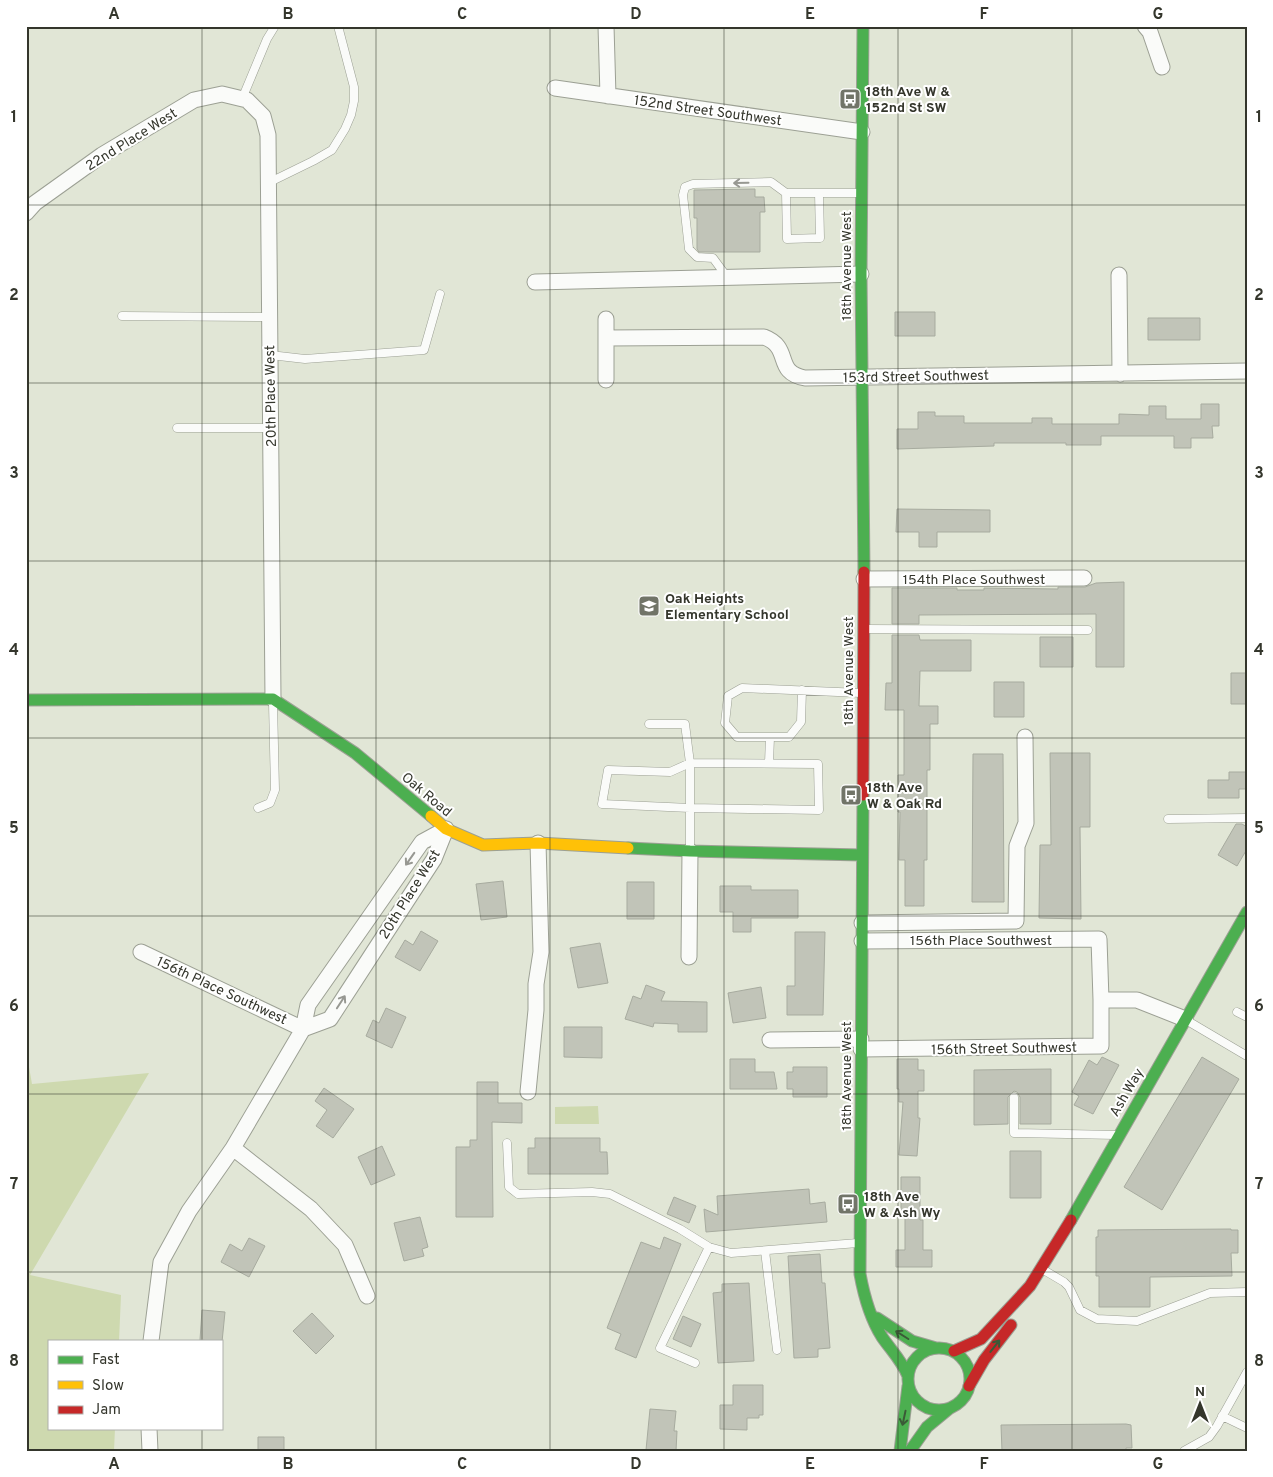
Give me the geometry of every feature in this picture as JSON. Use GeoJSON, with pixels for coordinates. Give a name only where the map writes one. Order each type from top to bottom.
{"type":"FeatureCollection","features":[{"type":"Feature","properties":{"kind":"street"},"geometry":{"type":"LineString","coordinates":[[606,26],[608,96]]}},
{"type":"Feature","properties":{"kind":"street","name":"18th Avenue West"},"geometry":{"type":"LineString","coordinates":[[863,26],[861,376],[864,630],[860,1242],[862,1286],[866,1303],[878,1330],[903,1362],[908,1381]]}},
{"type":"Feature","properties":{"kind":"street"},"geometry":{"type":"LineString","coordinates":[[1145,26],[1150,32],[1162,67]]}},
{"type":"Feature","properties":{"kind":"street","name":"152nd Street Southwest"},"geometry":{"type":"LineString","coordinates":[[555,88],[862,132]]}},
{"type":"Feature","properties":{"kind":"street","name":"22nd Place West"},"geometry":{"type":"LineString","coordinates":[[29,203],[102,155],[194,100],[222,94],[244,100]]}},
{"type":"Feature","properties":{"kind":"street","name":"20th Place West"},"geometry":{"type":"LineString","coordinates":[[244,100],[263,116],[268,135],[273,699]]}},
{"type":"Feature","properties":{"kind":"street"},"geometry":{"type":"LineString","coordinates":[[535,282],[861,274]]}},
{"type":"Feature","properties":{"kind":"street"},"geometry":{"type":"LineString","coordinates":[[1119,275],[1120,374]]}},
{"type":"Feature","properties":{"kind":"street"},"geometry":{"type":"LineString","coordinates":[[606,319],[606,380]]}},
{"type":"Feature","properties":{"kind":"street","name":"153rd Street Southwest"},"geometry":{"type":"LineString","coordinates":[[606,338],[764,337],[778,345],[789,372],[795,376],[805,378],[1247,371]]}},
{"type":"Feature","properties":{"kind":"street","name":"154th Place Southwest"},"geometry":{"type":"LineString","coordinates":[[864,579],[1084,578]]}},
{"type":"Feature","properties":{"kind":"street"},"geometry":{"type":"LineString","coordinates":[[26,700],[273,699]]}},
{"type":"Feature","properties":{"kind":"street","name":"Oak Road"},"geometry":{"type":"LineString","coordinates":[[273,699],[355,753],[446,829],[483,845],[538,843],[690,851],[862,855]]}},
{"type":"Feature","properties":{"kind":"street"},"geometry":{"type":"LineString","coordinates":[[862,923],[1016,921],[1017,846],[1026,823],[1025,737]]}},
{"type":"Feature","properties":{"kind":"street","name":"20th Place West"},"geometry":{"type":"LineString","coordinates":[[151,1340],[161,1262],[189,1211],[234,1148],[303,1029],[308,1005],[422,842],[446,829]]}},
{"type":"Feature","properties":{"kind":"street","name":"20th Place West"},"geometry":{"type":"LineString","coordinates":[[303,1029],[330,1019],[434,860],[446,829]]}},
{"type":"Feature","properties":{"kind":"street"},"geometry":{"type":"LineString","coordinates":[[528,1092],[536,1010],[536,984],[541,952],[538,843]]}},
{"type":"Feature","properties":{"kind":"street"},"geometry":{"type":"LineString","coordinates":[[689,957],[690,851]]}},
{"type":"Feature","properties":{"kind":"street","name":"Ash Way"},"geometry":{"type":"LineString","coordinates":[[954,1351],[981,1339],[1030,1286],[1080,1206],[1119,1134],[1247,912]]}},
{"type":"Feature","properties":{"kind":"street","name":"156th Place Southwest"},"geometry":{"type":"LineString","coordinates":[[862,941],[1100,939],[1101,1000]]}},
{"type":"Feature","properties":{"kind":"street","name":"156th Place Southwest"},"geometry":{"type":"LineString","coordinates":[[141,952],[303,1029]]}},
{"type":"Feature","properties":{"kind":"street"},"geometry":{"type":"LineString","coordinates":[[1101,1000],[1137,1000],[1185,1019]]}},
{"type":"Feature","properties":{"kind":"street","name":"156th Street Southwest"},"geometry":{"type":"LineString","coordinates":[[861,1044],[1101,1046],[1101,1000]]}},
{"type":"Feature","properties":{"kind":"street"},"geometry":{"type":"LineString","coordinates":[[770,1040],[861,1044]]}},
{"type":"Feature","properties":{"kind":"street"},"geometry":{"type":"LineString","coordinates":[[234,1148],[311,1209],[345,1245],[367,1296]]}},
{"type":"Feature","properties":{"kind":"street","name":"Ash Way"},"geometry":{"type":"LineString","coordinates":[[969,1386],[984,1360],[1013,1323],[1025,1303],[1030,1286]]}},
{"type":"Feature","properties":{"kind":"street"},"geometry":{"type":"LineString","coordinates":[[872,1315],[912,1341],[936,1348]]}},
{"type":"Feature","properties":{"kind":"street"},"geometry":{"type":"LineString","coordinates":[[900,1451],[911,1366],[917,1357],[925,1351],[947,1348],[962,1357],[968,1366],[970,1376],[966,1396],[925,1428],[910,1451]]}},
{"type":"Feature","properties":{"kind":"street"},"geometry":{"type":"LineString","coordinates":[[908,1381],[916,1402],[922,1407],[940,1410],[950,1408]]}},
{"type":"Feature","properties":{"kind":"street"},"geometry":{"type":"LineString","coordinates":[[149,1430],[150,1451]]}},
{"type":"Feature","properties":{"kind":"lane"},"geometry":{"type":"LineString","coordinates":[[244,100],[267,39],[275,26]]}},
{"type":"Feature","properties":{"kind":"lane"},"geometry":{"type":"LineString","coordinates":[[268,183],[332,150],[345,129],[352,108],[354,87],[338,26]]}},
{"type":"Feature","properties":{"kind":"lane"},"geometry":{"type":"LineString","coordinates":[[727,277],[713,258],[696,257],[688,249],[683,195],[685,188],[693,184],[771,182],[786,193],[861,193]]}},
{"type":"Feature","properties":{"kind":"lane"},"geometry":{"type":"LineString","coordinates":[[786,193],[787,239],[795,239],[820,238],[819,193]]}},
{"type":"Feature","properties":{"kind":"lane"},"geometry":{"type":"LineString","coordinates":[[270,355],[306,358],[424,350],[440,294]]}},
{"type":"Feature","properties":{"kind":"lane"},"geometry":{"type":"LineString","coordinates":[[122,316],[270,317]]}},
{"type":"Feature","properties":{"kind":"lane"},"geometry":{"type":"LineString","coordinates":[[177,428],[270,428]]}},
{"type":"Feature","properties":{"kind":"lane"},"geometry":{"type":"LineString","coordinates":[[864,630],[1088,630]]}},
{"type":"Feature","properties":{"kind":"lane"},"geometry":{"type":"LineString","coordinates":[[802,690],[801,722],[788,737],[737,737],[725,723],[728,696],[742,688],[802,690],[863,693]]}},
{"type":"Feature","properties":{"kind":"lane"},"geometry":{"type":"LineString","coordinates":[[258,808],[270,803],[275,790],[273,699]]}},
{"type":"Feature","properties":{"kind":"lane"},"geometry":{"type":"LineString","coordinates":[[649,724],[685,724],[690,763],[690,851]]}},
{"type":"Feature","properties":{"kind":"lane"},"geometry":{"type":"LineString","coordinates":[[769,764],[770,737]]}},
{"type":"Feature","properties":{"kind":"lane"},"geometry":{"type":"LineString","coordinates":[[690,763],[769,764],[818,764],[819,810],[690,808],[602,804],[608,770],[670,772],[690,763]]}},
{"type":"Feature","properties":{"kind":"lane"},"geometry":{"type":"LineString","coordinates":[[1168,818],[1247,818]]}},
{"type":"Feature","properties":{"kind":"lane"},"geometry":{"type":"LineString","coordinates":[[1236,1012],[1247,1017]]}},
{"type":"Feature","properties":{"kind":"lane"},"geometry":{"type":"LineString","coordinates":[[1185,1019],[1247,1056]]}},
{"type":"Feature","properties":{"kind":"lane"},"geometry":{"type":"LineString","coordinates":[[1014,1097],[1014,1133],[1119,1134]]}},
{"type":"Feature","properties":{"kind":"lane"},"geometry":{"type":"LineString","coordinates":[[507,1143],[509,1187],[518,1194],[592,1192],[610,1194],[680,1229],[709,1247],[732,1254],[860,1242]]}},
{"type":"Feature","properties":{"kind":"lane"},"geometry":{"type":"LineString","coordinates":[[695,1363],[660,1348],[709,1247]]}},
{"type":"Feature","properties":{"kind":"lane"},"geometry":{"type":"LineString","coordinates":[[765,1251],[777,1350]]}},
{"type":"Feature","properties":{"kind":"lane"},"geometry":{"type":"LineString","coordinates":[[1041,1269],[1064,1282],[1069,1287],[1080,1310],[1097,1320],[1137,1322],[1210,1293],[1247,1292]]}},
{"type":"Feature","properties":{"kind":"lane"},"geometry":{"type":"LineString","coordinates":[[1184,1451],[1209,1437],[1247,1372]]}},
{"type":"Feature","properties":{"kind":"lane"},"geometry":{"type":"LineString","coordinates":[[1222,1416],[1247,1428]]}},
{"type":"Feature","properties":{"kind":"green space"},"geometry":{"type":"Polygon","coordinates":[[[26,1050],[32,1084],[149,1073],[30,1275],[121,1295],[119,1340],[48,1340],[48,1430],[115,1430],[114,1451],[26,1451],[26,1050]]]}},
{"type":"Feature","properties":{"kind":"green space"},"geometry":{"type":"Polygon","coordinates":[[[598,1106],[599,1124],[555,1124],[555,1107],[598,1106]]]}},
{"type":"Feature","properties":{"kind":"building"},"geometry":{"type":"Polygon","coordinates":[[[755,189],[755,197],[764,197],[765,212],[760,212],[760,252],[699,252],[697,249],[697,218],[694,218],[694,190],[755,189]]]}},
{"type":"Feature","properties":{"kind":"building"},"geometry":{"type":"Polygon","coordinates":[[[895,312],[935,312],[935,336],[895,336],[895,312]]]}},
{"type":"Feature","properties":{"kind":"building"},"geometry":{"type":"Polygon","coordinates":[[[1148,318],[1200,318],[1200,340],[1148,340],[1148,318]]]}},
{"type":"Feature","properties":{"kind":"building"},"geometry":{"type":"Polygon","coordinates":[[[1201,404],[1219,404],[1219,426],[1212,426],[1213,438],[1191,438],[1191,448],[1174,448],[1174,436],[1101,436],[1101,445],[994,443],[994,446],[897,449],[897,429],[918,429],[918,412],[935,412],[935,416],[964,416],[964,423],[1032,423],[1032,418],[1052,418],[1052,424],[1119,424],[1119,414],[1149,415],[1149,406],[1166,406],[1166,419],[1201,419],[1201,404]]]}},
{"type":"Feature","properties":{"kind":"building"},"geometry":{"type":"Polygon","coordinates":[[[897,509],[990,510],[990,532],[937,532],[937,547],[919,547],[919,532],[896,532],[897,509]]]}},
{"type":"Feature","properties":{"kind":"building"},"geometry":{"type":"Polygon","coordinates":[[[1124,582],[1124,667],[1096,667],[1096,614],[919,615],[919,624],[892,624],[892,588],[957,588],[957,590],[984,590],[984,588],[1058,589],[1058,587],[1085,587],[1096,583],[1124,582]]]}},
{"type":"Feature","properties":{"kind":"building"},"geometry":{"type":"Polygon","coordinates":[[[892,635],[919,635],[920,640],[971,640],[971,671],[920,671],[919,706],[938,706],[938,724],[930,724],[930,770],[927,770],[927,860],[924,860],[924,906],[905,906],[905,860],[899,860],[900,812],[898,812],[898,775],[904,775],[904,710],[885,710],[886,683],[892,683],[892,635]]]}},
{"type":"Feature","properties":{"kind":"building"},"geometry":{"type":"Polygon","coordinates":[[[1040,637],[1073,637],[1073,667],[1040,667],[1040,637]]]}},
{"type":"Feature","properties":{"kind":"building"},"geometry":{"type":"Polygon","coordinates":[[[1231,673],[1247,673],[1247,704],[1231,704],[1231,673]]]}},
{"type":"Feature","properties":{"kind":"building"},"geometry":{"type":"Polygon","coordinates":[[[994,682],[1024,682],[1024,717],[994,717],[994,682]]]}},
{"type":"Feature","properties":{"kind":"building"},"geometry":{"type":"Polygon","coordinates":[[[1050,753],[1090,753],[1090,827],[1080,827],[1081,919],[1039,918],[1040,845],[1051,845],[1050,753]]]}},
{"type":"Feature","properties":{"kind":"building"},"geometry":{"type":"Polygon","coordinates":[[[973,754],[1003,754],[1004,902],[972,902],[973,754]]]}},
{"type":"Feature","properties":{"kind":"building"},"geometry":{"type":"Polygon","coordinates":[[[1229,772],[1247,772],[1247,789],[1239,789],[1239,798],[1208,798],[1208,780],[1229,780],[1229,772]]]}},
{"type":"Feature","properties":{"kind":"building"},"geometry":{"type":"Polygon","coordinates":[[[1236,824],[1242,824],[1247,827],[1247,849],[1237,866],[1218,855],[1236,824]]]}},
{"type":"Feature","properties":{"kind":"building"},"geometry":{"type":"Polygon","coordinates":[[[503,881],[507,917],[481,920],[476,884],[503,881]]]}},
{"type":"Feature","properties":{"kind":"building"},"geometry":{"type":"Polygon","coordinates":[[[627,882],[654,882],[654,919],[627,919],[627,882]]]}},
{"type":"Feature","properties":{"kind":"building"},"geometry":{"type":"Polygon","coordinates":[[[720,886],[751,886],[751,890],[798,890],[798,918],[751,918],[751,932],[733,932],[733,912],[720,912],[720,886]]]}},
{"type":"Feature","properties":{"kind":"building"},"geometry":{"type":"Polygon","coordinates":[[[421,931],[438,941],[420,971],[395,957],[405,940],[413,945],[421,931]]]}},
{"type":"Feature","properties":{"kind":"building"},"geometry":{"type":"Polygon","coordinates":[[[795,932],[825,932],[823,1015],[787,1015],[787,986],[795,986],[795,932]]]}},
{"type":"Feature","properties":{"kind":"building"},"geometry":{"type":"Polygon","coordinates":[[[600,943],[608,983],[578,988],[570,948],[600,943]]]}},
{"type":"Feature","properties":{"kind":"building"},"geometry":{"type":"Polygon","coordinates":[[[646,985],[665,992],[661,1001],[707,1002],[707,1032],[678,1032],[678,1024],[654,1023],[653,1027],[625,1019],[633,996],[641,999],[646,985]]]}},
{"type":"Feature","properties":{"kind":"building"},"geometry":{"type":"Polygon","coordinates":[[[761,987],[766,1018],[733,1023],[728,993],[761,987]]]}},
{"type":"Feature","properties":{"kind":"building"},"geometry":{"type":"Polygon","coordinates":[[[386,1008],[406,1017],[392,1048],[366,1036],[373,1020],[379,1023],[386,1008]]]}},
{"type":"Feature","properties":{"kind":"building"},"geometry":{"type":"Polygon","coordinates":[[[564,1027],[602,1027],[602,1058],[564,1057],[564,1027]]]}},
{"type":"Feature","properties":{"kind":"building"},"geometry":{"type":"Polygon","coordinates":[[[1102,1057],[1119,1065],[1093,1114],[1074,1105],[1079,1096],[1072,1092],[1089,1060],[1097,1065],[1102,1057]]]}},
{"type":"Feature","properties":{"kind":"building"},"geometry":{"type":"Polygon","coordinates":[[[1202,1057],[1239,1079],[1162,1210],[1124,1187],[1202,1057]]]}},
{"type":"Feature","properties":{"kind":"building"},"geometry":{"type":"Polygon","coordinates":[[[730,1059],[755,1059],[755,1072],[774,1072],[777,1089],[730,1089],[730,1059]]]}},
{"type":"Feature","properties":{"kind":"building"},"geometry":{"type":"Polygon","coordinates":[[[897,1059],[918,1059],[918,1070],[924,1070],[924,1091],[918,1091],[918,1118],[920,1118],[917,1156],[899,1155],[903,1102],[899,1102],[899,1089],[897,1089],[897,1059]]]}},
{"type":"Feature","properties":{"kind":"building"},"geometry":{"type":"Polygon","coordinates":[[[793,1067],[827,1067],[827,1097],[793,1097],[793,1089],[787,1089],[787,1072],[793,1072],[793,1067]]]}},
{"type":"Feature","properties":{"kind":"building"},"geometry":{"type":"Polygon","coordinates":[[[1051,1069],[1051,1124],[1020,1124],[1020,1097],[1014,1091],[1008,1097],[1008,1124],[974,1125],[974,1070],[1051,1069]]]}},
{"type":"Feature","properties":{"kind":"building"},"geometry":{"type":"Polygon","coordinates":[[[477,1082],[498,1082],[498,1103],[522,1103],[522,1123],[492,1122],[493,1217],[456,1217],[456,1147],[470,1147],[470,1140],[477,1140],[477,1082]]]}},
{"type":"Feature","properties":{"kind":"building"},"geometry":{"type":"Polygon","coordinates":[[[324,1088],[354,1109],[333,1138],[316,1126],[327,1110],[315,1101],[324,1088]]]}},
{"type":"Feature","properties":{"kind":"building"},"geometry":{"type":"Polygon","coordinates":[[[535,1138],[600,1138],[600,1152],[607,1152],[608,1174],[528,1174],[528,1148],[535,1148],[535,1138]]]}},
{"type":"Feature","properties":{"kind":"building"},"geometry":{"type":"Polygon","coordinates":[[[382,1146],[395,1175],[371,1185],[358,1157],[382,1146]]]}},
{"type":"Feature","properties":{"kind":"building"},"geometry":{"type":"Polygon","coordinates":[[[1010,1151],[1041,1151],[1041,1198],[1010,1198],[1010,1151]]]}},
{"type":"Feature","properties":{"kind":"building"},"geometry":{"type":"Polygon","coordinates":[[[901,1177],[920,1177],[920,1220],[923,1220],[923,1250],[932,1250],[932,1267],[896,1267],[896,1250],[905,1250],[905,1215],[901,1215],[901,1177]]]}},
{"type":"Feature","properties":{"kind":"building"},"geometry":{"type":"Polygon","coordinates":[[[809,1189],[810,1204],[825,1202],[827,1222],[706,1232],[704,1209],[718,1215],[717,1196],[809,1189]]]}},
{"type":"Feature","properties":{"kind":"building"},"geometry":{"type":"Polygon","coordinates":[[[674,1197],[696,1206],[689,1223],[667,1214],[674,1197]]]}},
{"type":"Feature","properties":{"kind":"building"},"geometry":{"type":"Polygon","coordinates":[[[420,1217],[428,1247],[422,1249],[424,1256],[404,1261],[394,1223],[420,1217]]]}},
{"type":"Feature","properties":{"kind":"building"},"geometry":{"type":"Polygon","coordinates":[[[1098,1230],[1238,1230],[1238,1253],[1231,1253],[1232,1276],[1150,1277],[1150,1307],[1099,1307],[1099,1276],[1096,1276],[1096,1237],[1098,1237],[1098,1230]]]}},
{"type":"Feature","properties":{"kind":"building"},"geometry":{"type":"Polygon","coordinates":[[[664,1237],[681,1244],[636,1358],[615,1349],[621,1334],[607,1328],[641,1242],[660,1249],[664,1237]]]}},
{"type":"Feature","properties":{"kind":"building"},"geometry":{"type":"Polygon","coordinates":[[[249,1238],[265,1246],[249,1277],[221,1262],[230,1244],[242,1251],[249,1238]]]}},
{"type":"Feature","properties":{"kind":"building"},"geometry":{"type":"Polygon","coordinates":[[[820,1254],[822,1283],[825,1283],[830,1348],[818,1349],[818,1357],[794,1358],[788,1256],[820,1254]]]}},
{"type":"Feature","properties":{"kind":"building"},"geometry":{"type":"Polygon","coordinates":[[[749,1283],[754,1361],[718,1363],[713,1293],[722,1292],[722,1284],[749,1283]]]}},
{"type":"Feature","properties":{"kind":"building"},"geometry":{"type":"Polygon","coordinates":[[[202,1310],[225,1312],[222,1342],[222,1340],[200,1340],[202,1310]]]}},
{"type":"Feature","properties":{"kind":"building"},"geometry":{"type":"Polygon","coordinates":[[[312,1313],[334,1336],[316,1354],[293,1331],[312,1313]]]}},
{"type":"Feature","properties":{"kind":"building"},"geometry":{"type":"Polygon","coordinates":[[[683,1316],[701,1324],[691,1347],[673,1339],[683,1316]]]}},
{"type":"Feature","properties":{"kind":"building"},"geometry":{"type":"Polygon","coordinates":[[[733,1385],[763,1385],[763,1415],[759,1415],[759,1418],[747,1418],[747,1430],[720,1429],[720,1405],[733,1405],[733,1385]]]}},
{"type":"Feature","properties":{"kind":"building"},"geometry":{"type":"Polygon","coordinates":[[[650,1409],[676,1411],[674,1431],[677,1431],[676,1451],[646,1450],[650,1409]]]}},
{"type":"Feature","properties":{"kind":"building"},"geometry":{"type":"Polygon","coordinates":[[[1001,1425],[1131,1425],[1132,1448],[1126,1448],[1126,1451],[1002,1451],[1001,1425]]]}},
{"type":"Feature","properties":{"kind":"building"},"geometry":{"type":"Polygon","coordinates":[[[258,1437],[284,1437],[284,1451],[258,1451],[258,1437]]]}},
{"type":"Feature","properties":{"kind":"traffic: fast"},"geometry":{"type":"LineString","coordinates":[[863,26],[861,274],[864,572]]}},
{"type":"Feature","properties":{"kind":"traffic: fast"},"geometry":{"type":"LineString","coordinates":[[26,700],[273,699],[355,753],[431,816]]}},
{"type":"Feature","properties":{"kind":"traffic: fast"},"geometry":{"type":"LineString","coordinates":[[863,795],[860,1274],[874,1322],[882,1337],[900,1360],[908,1376]]}},
{"type":"Feature","properties":{"kind":"traffic: fast"},"geometry":{"type":"LineString","coordinates":[[628,848],[862,855]]}},
{"type":"Feature","properties":{"kind":"traffic: fast"},"geometry":{"type":"LineString","coordinates":[[1071,1220],[1247,912]]}},
{"type":"Feature","properties":{"kind":"traffic: fast"},"geometry":{"type":"LineString","coordinates":[[877,1318],[912,1341],[936,1348]]}},
{"type":"Feature","properties":{"kind":"traffic: fast"},"geometry":{"type":"LineString","coordinates":[[933,1348],[945,1348],[961,1357],[968,1367],[970,1379],[968,1391],[961,1401],[945,1410],[933,1410],[922,1405],[913,1396],[908,1385],[908,1373],[913,1362],[922,1353],[933,1348]]}},
{"type":"Feature","properties":{"kind":"traffic: fast"},"geometry":{"type":"LineString","coordinates":[[900,1451],[908,1386]]}},
{"type":"Feature","properties":{"kind":"traffic: fast"},"geometry":{"type":"LineString","coordinates":[[910,1451],[927,1427],[950,1408]]}},
{"type":"Feature","properties":{"kind":"traffic: slow"},"geometry":{"type":"LineString","coordinates":[[431,816],[446,829],[483,845],[538,843],[628,848]]}},
{"type":"Feature","properties":{"kind":"traffic: jam"},"geometry":{"type":"LineString","coordinates":[[863,795],[864,572]]}},
{"type":"Feature","properties":{"kind":"traffic: jam"},"geometry":{"type":"LineString","coordinates":[[954,1351],[981,1339],[1030,1286],[1071,1220]]}},
{"type":"Feature","properties":{"kind":"traffic: jam"},"geometry":{"type":"LineString","coordinates":[[969,1386],[984,1360],[1011,1325]]}},
{"type":"Feature","properties":{"kind":"place","name":"18th Ave W & 152nd St SW"},"geometry":{"type":"Point","coordinates":[850,99]}},
{"type":"Feature","properties":{"kind":"place","name":"Oak Heights Elementary School"},"geometry":{"type":"Point","coordinates":[649,606]}},
{"type":"Feature","properties":{"kind":"place","name":"18th Ave W & Oak Rd"},"geometry":{"type":"Point","coordinates":[851,795]}},
{"type":"Feature","properties":{"kind":"place","name":"18th Ave W & Ash Wy"},"geometry":{"type":"Point","coordinates":[848,1204]}}]}
